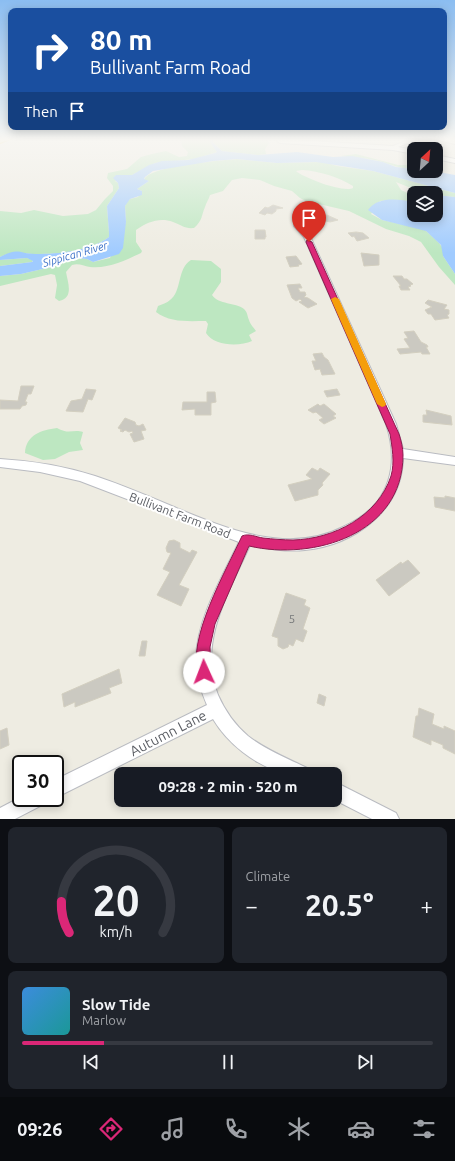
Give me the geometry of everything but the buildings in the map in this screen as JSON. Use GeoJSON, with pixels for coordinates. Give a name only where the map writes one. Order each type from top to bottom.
{"type":"FeatureCollection","features":[{"type":"Feature","properties":{"kind":"street","name":"Bullivant Farm Road"},"geometry":{"type":"LineString","coordinates":[[0,463],[39,467],[81,476],[246,540],[277,545],[309,544],[330,538],[351,530],[373,515],[388,496],[396,475],[398,453],[394,434],[307,236],[297,226]]}},
{"type":"Feature","properties":{"kind":"street"},"geometry":{"type":"LineString","coordinates":[[398,453],[455,461]]}},
{"type":"Feature","properties":{"kind":"street"},"geometry":{"type":"LineString","coordinates":[[246,540],[208,624],[205,635],[204,672],[216,709],[232,731],[252,749],[288,767]]}},
{"type":"Feature","properties":{"kind":"street","name":"Autumn Lane"},"geometry":{"type":"LineString","coordinates":[[64,785],[216,709]]}},
{"type":"Feature","properties":{"kind":"street"},"geometry":{"type":"LineString","coordinates":[[342,795],[390,819]]}},
{"type":"Feature","properties":{"kind":"street"},"geometry":{"type":"LineString","coordinates":[[0,817],[20,807]]}},
{"type":"Feature","properties":{"kind":"green space"},"geometry":{"type":"Polygon","coordinates":[[[107,176],[129,176],[115,181],[118,183],[119,188],[107,206],[109,237],[93,246],[74,251],[45,254],[18,252],[0,257],[0,211],[21,213],[34,210],[63,216],[88,214],[96,210],[113,191],[113,186],[107,176]]]}},
{"type":"Feature","properties":{"kind":"green space"},"geometry":{"type":"Polygon","coordinates":[[[148,176],[305,176],[333,187],[348,189],[353,188],[353,186],[332,176],[392,176],[429,186],[407,186],[396,182],[401,190],[407,193],[407,201],[380,201],[371,214],[382,220],[424,229],[443,248],[443,256],[455,274],[455,285],[439,267],[421,242],[409,236],[386,229],[349,211],[306,201],[292,191],[260,180],[242,178],[232,180],[223,191],[210,195],[200,220],[194,228],[163,220],[154,221],[136,230],[136,242],[142,251],[141,253],[103,267],[90,267],[79,264],[72,265],[66,272],[69,290],[67,297],[64,299],[59,301],[55,298],[57,285],[55,275],[51,274],[0,286],[0,276],[21,274],[47,268],[78,258],[87,259],[93,262],[110,258],[126,222],[125,206],[127,202],[130,199],[138,197],[142,191],[137,189],[149,181],[144,180],[148,176]]]}},
{"type":"Feature","properties":{"kind":"green space"},"geometry":{"type":"Polygon","coordinates":[[[443,190],[455,193],[455,197],[443,196],[443,190]]]}},
{"type":"Feature","properties":{"kind":"green space"},"geometry":{"type":"Polygon","coordinates":[[[27,258],[33,260],[32,262],[0,266],[0,260],[27,258]]]}},
{"type":"Feature","properties":{"kind":"green space"},"geometry":{"type":"Polygon","coordinates":[[[191,260],[211,261],[221,269],[221,282],[212,295],[223,302],[236,305],[245,310],[250,323],[256,331],[249,335],[252,341],[234,345],[221,343],[215,341],[206,333],[208,324],[206,321],[173,320],[161,316],[156,312],[158,306],[167,302],[174,296],[181,274],[191,260]]]}},
{"type":"Feature","properties":{"kind":"green space"},"geometry":{"type":"Polygon","coordinates":[[[57,428],[68,432],[83,432],[80,443],[83,450],[69,452],[55,459],[43,460],[25,453],[28,442],[35,434],[45,430],[57,428]]]}},
{"type":"Feature","properties":{"kind":"water","name":"Sippican River"},"geometry":{"type":"Polygon","coordinates":[[[115,176],[146,176],[144,179],[149,181],[137,189],[142,191],[142,195],[130,199],[125,206],[126,222],[123,248],[119,254],[93,262],[87,259],[78,258],[47,268],[21,274],[0,276],[0,266],[33,261],[27,258],[0,260],[0,257],[12,252],[36,254],[74,251],[93,246],[109,237],[107,206],[119,188],[118,183],[113,178],[115,176]]]}},
{"type":"Feature","properties":{"kind":"water"},"geometry":{"type":"Polygon","coordinates":[[[392,176],[407,176],[407,178],[443,178],[443,176],[455,176],[455,193],[443,190],[443,186],[429,186],[392,176]]]}},
{"type":"Feature","properties":{"kind":"water"},"geometry":{"type":"Polygon","coordinates":[[[443,196],[455,197],[455,274],[443,256],[441,245],[426,231],[382,220],[368,210],[377,202],[407,201],[407,222],[443,222],[443,196]]]}},
{"type":"Feature","properties":{"kind":"slow traffic"},"geometry":{"type":"LineString","coordinates":[[335,299],[382,404]]}},
{"type":"Feature","properties":{"kind":"route"},"geometry":{"type":"LineString","coordinates":[[204,672],[203,659],[205,635],[208,624],[246,540],[277,545],[293,545],[309,544],[338,536],[351,530],[373,515],[388,496],[396,475],[398,453],[394,434],[309,242]]}}]}
